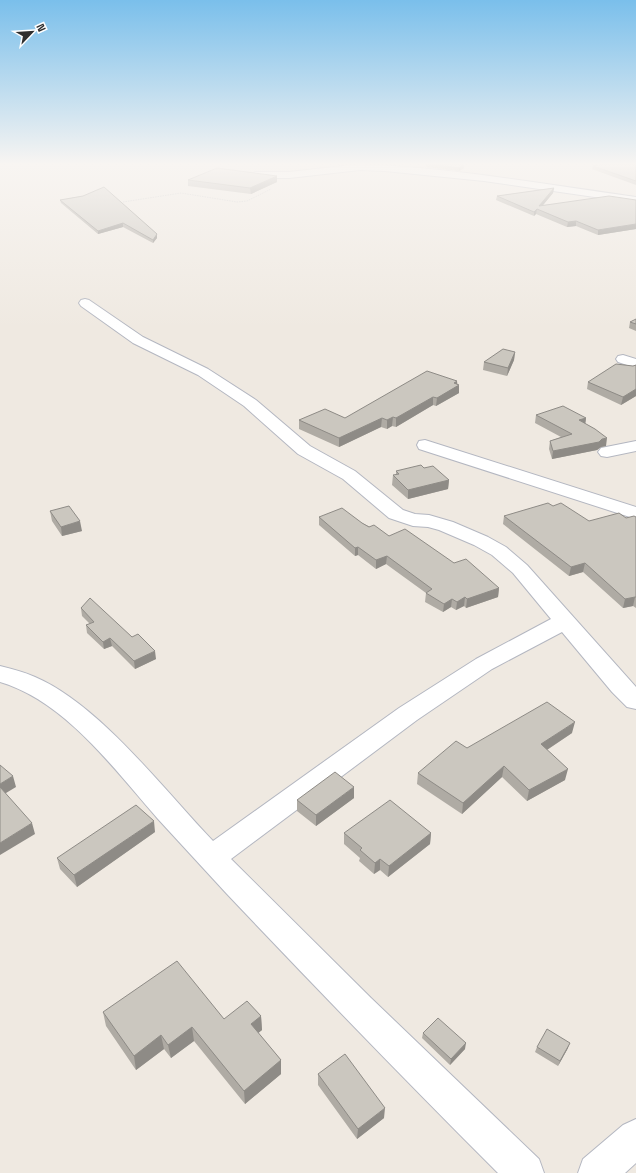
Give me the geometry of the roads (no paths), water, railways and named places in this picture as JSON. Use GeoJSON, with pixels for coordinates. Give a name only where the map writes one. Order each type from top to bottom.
{"type":"FeatureCollection","features":[{"type":"Feature","properties":{"kind":"street"},"geometry":{"type":"LineString","coordinates":[[86,303],[138,340],[203,372],[250,403],[304,450],[349,475],[396,514],[414,520],[429,521],[446,526],[481,541],[499,551],[520,569],[620,686],[636,701]]}},
{"type":"Feature","properties":{"kind":"street"},"geometry":{"type":"LineString","coordinates":[[622,359],[636,364]]}},
{"type":"Feature","properties":{"kind":"street"},"geometry":{"type":"LineString","coordinates":[[425,445],[636,513]]}},
{"type":"Feature","properties":{"kind":"street"},"geometry":{"type":"LineString","coordinates":[[606,452],[636,446]]}},
{"type":"Feature","properties":{"kind":"street"},"geometry":{"type":"LineString","coordinates":[[211,858],[408,714],[484,664],[565,622]]}},
{"type":"Feature","properties":{"kind":"street"},"geometry":{"type":"LineString","coordinates":[[0,674],[26,682],[50,696],[69,710],[110,747],[211,858],[410,1060],[525,1173]]}},
{"type":"Feature","properties":{"kind":"street"},"geometry":{"type":"LineString","coordinates":[[597,1173],[636,1138]]}}]}
